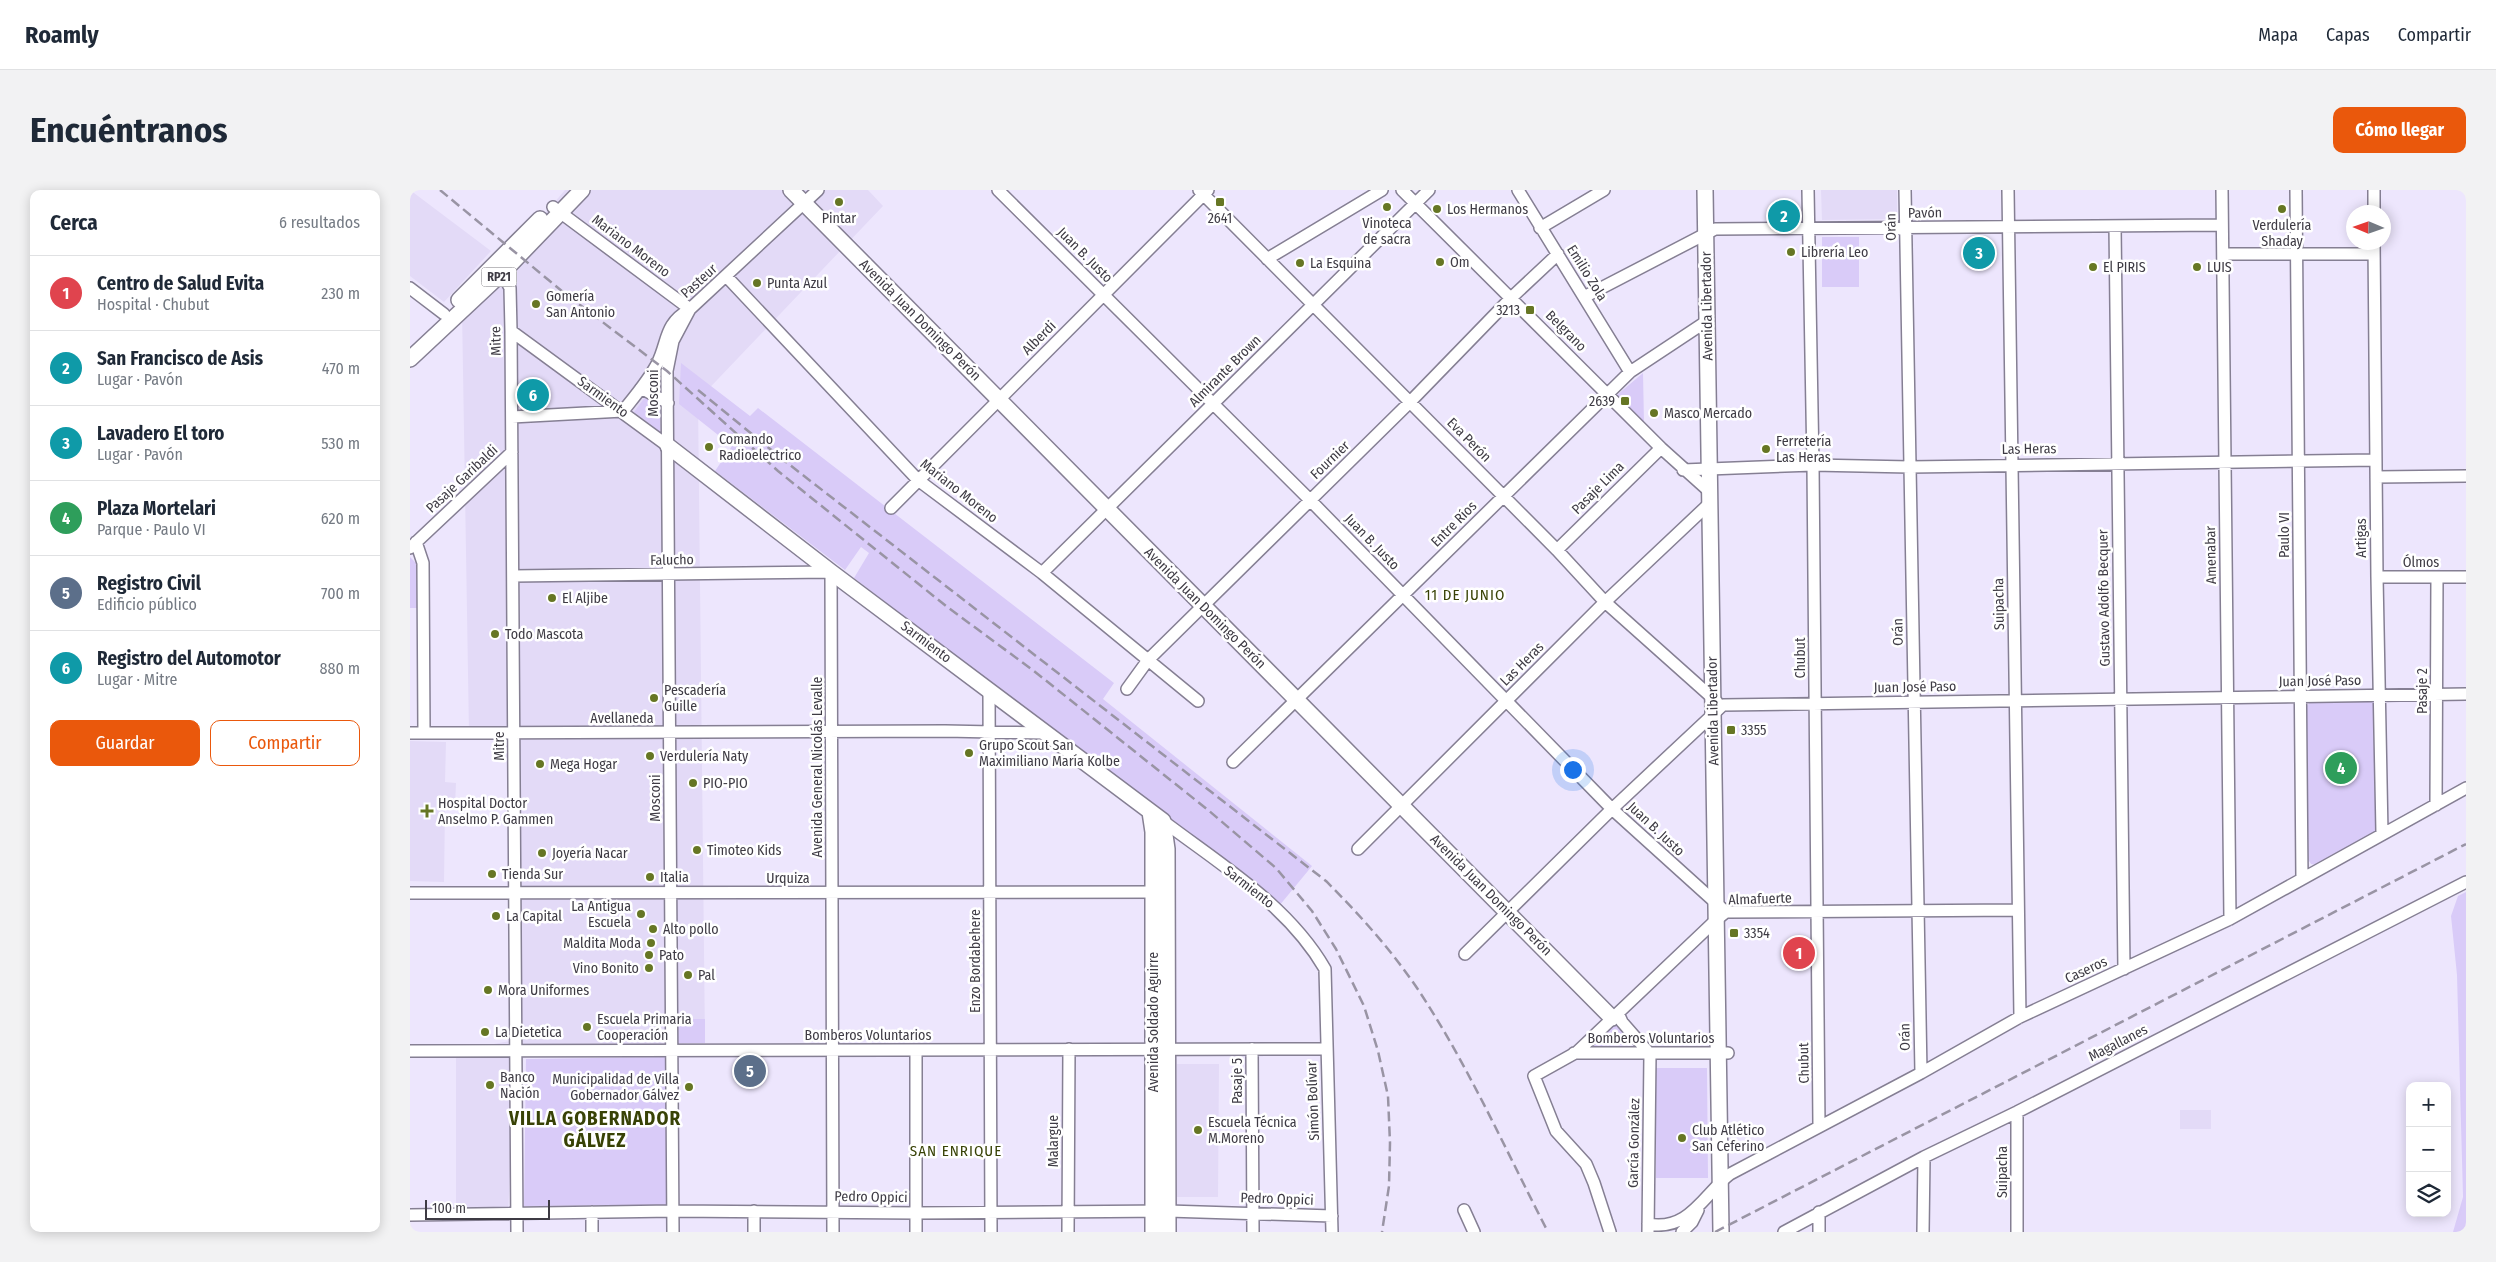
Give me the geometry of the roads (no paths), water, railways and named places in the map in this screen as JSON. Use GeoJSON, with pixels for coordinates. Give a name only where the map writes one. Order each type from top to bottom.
{"type":"FeatureCollection","features":[{"type":"Feature","properties":{"kind":"main road","name":"RP21"},"geometry":{"type":"LineString","coordinates":[[557,210],[570,190]]}},
{"type":"Feature","properties":{"kind":"main road","name":"RP21"},"geometry":{"type":"LineString","coordinates":[[410,359],[557,210],[582,190]]}},
{"type":"Feature","properties":{"kind":"main road","name":"Avenida Juan Domingo Perón"},"geometry":{"type":"LineString","coordinates":[[791,190],[808,196],[1001,397],[1618,1018]]}},
{"type":"Feature","properties":{"kind":"main road","name":"Avenida Libertador"},"geometry":{"type":"LineString","coordinates":[[1705,190],[1710,231],[1716,706]]}},
{"type":"Feature","properties":{"kind":"main road","name":"Avenida Libertador"},"geometry":{"type":"LineString","coordinates":[[1715,190],[1710,231],[1707,321],[1714,469],[1710,498],[1725,1178],[1730,1232]]}},
{"type":"Feature","properties":{"kind":"main road","name":"RP21"},"geometry":{"type":"LineString","coordinates":[[410,346],[444,314],[500,268]]}},
{"type":"Feature","properties":{"kind":"main road","name":"Sarmiento"},"geometry":{"type":"LineString","coordinates":[[668,446],[831,572],[1163,821]]}},
{"type":"Feature","properties":{"kind":"main road","name":"Avenida Soldado Aguirre"},"geometry":{"type":"LineString","coordinates":[[1150,812],[1160,892]]}},
{"type":"Feature","properties":{"kind":"main road","name":"Avenida Soldado Aguirre"},"geometry":{"type":"LineString","coordinates":[[1163,821],[1166,834],[1160,892],[1161,1211],[1168,1232]]}},
{"type":"Feature","properties":{"kind":"main road","name":"Avenida Libertador"},"geometry":{"type":"LineString","coordinates":[[1721,1232],[1725,1178]]}},
{"type":"Feature","properties":{"kind":"main road","name":"Avenida Soldado Aguirre"},"geometry":{"type":"LineString","coordinates":[[1153,1232],[1161,1211]]}},
{"type":"Feature","properties":{"kind":"street","name":"Juan B. Justo"},"geometry":{"type":"LineString","coordinates":[[998,190],[1310,500],[1612,809],[1720,912]]}},
{"type":"Feature","properties":{"kind":"street"},"geometry":{"type":"LineString","coordinates":[[1267,259],[1382,190]]}},
{"type":"Feature","properties":{"kind":"street","name":"Belgrano"},"geometry":{"type":"LineString","coordinates":[[1402,190],[1710,498]]}},
{"type":"Feature","properties":{"kind":"street","name":"Almirante Brown"},"geometry":{"type":"LineString","coordinates":[[1042,573],[1429,190]]}},
{"type":"Feature","properties":{"kind":"street","name":"Emilio Zola"},"geometry":{"type":"LineString","coordinates":[[1518,190],[1630,372]]}},
{"type":"Feature","properties":{"kind":"street"},"geometry":{"type":"LineString","coordinates":[[1540,228],[1604,190]]}},
{"type":"Feature","properties":{"kind":"street","name":"Chubut"},"geometry":{"type":"LineString","coordinates":[[1808,190],[1820,1126]]}},
{"type":"Feature","properties":{"kind":"street","name":"Orán"},"geometry":{"type":"LineString","coordinates":[[1905,190],[1921,1073]]}},
{"type":"Feature","properties":{"kind":"street","name":"Suipacha"},"geometry":{"type":"LineString","coordinates":[[2008,190],[2010,464],[2016,700],[2020,1017]]}},
{"type":"Feature","properties":{"kind":"street","name":"Amenabar"},"geometry":{"type":"LineString","coordinates":[[2222,190],[2230,919]]}},
{"type":"Feature","properties":{"kind":"street","name":"Paulo VI"},"geometry":{"type":"LineString","coordinates":[[2296,190],[2302,880]]}},
{"type":"Feature","properties":{"kind":"street"},"geometry":{"type":"LineString","coordinates":[[2374,190],[2374,205]]}},
{"type":"Feature","properties":{"kind":"street","name":"Alberdi"},"geometry":{"type":"LineString","coordinates":[[891,508],[1104,295],[1203,192]]}},
{"type":"Feature","properties":{"kind":"street","name":"Eva Perón"},"geometry":{"type":"LineString","coordinates":[[1203,192],[1312,305],[1557,550],[1605,602],[1716,706]]}},
{"type":"Feature","properties":{"kind":"street","name":"Pasteur"},"geometry":{"type":"LineString","coordinates":[[623,411],[657,363],[667,334],[677,317],[690,309],[726,276],[808,196]]}},
{"type":"Feature","properties":{"kind":"street","name":"Mariano Moreno"},"geometry":{"type":"LineString","coordinates":[[557,210],[690,309]]}},
{"type":"Feature","properties":{"kind":"street","name":"Pavón"},"geometry":{"type":"LineString","coordinates":[[1584,297],[1710,231],[1809,228],[2222,225]]}},
{"type":"Feature","properties":{"kind":"street","name":"Gustavo Adolfo Becquer"},"geometry":{"type":"LineString","coordinates":[[2116,226],[2124,969]]}},
{"type":"Feature","properties":{"kind":"street"},"geometry":{"type":"LineString","coordinates":[[2223,254],[2296,254],[2348,250]]}},
{"type":"Feature","properties":{"kind":"street","name":"Artigas"},"geometry":{"type":"LineString","coordinates":[[2374,250],[2382,834]]}},
{"type":"Feature","properties":{"kind":"street","name":"Fournier"},"geometry":{"type":"LineString","coordinates":[[1127,689],[1148,660],[1410,402],[1511,298],[1558,254]]}},
{"type":"Feature","properties":{"kind":"street","name":"Mitre"},"geometry":{"type":"LineString","coordinates":[[500,268],[510,288],[511,331],[517,1232]]}},
{"type":"Feature","properties":{"kind":"street","name":"Mariano Moreno"},"geometry":{"type":"LineString","coordinates":[[726,276],[918,480],[1042,573],[1198,701]]}},
{"type":"Feature","properties":{"kind":"street"},"geometry":{"type":"LineString","coordinates":[[410,288],[444,314]]}},
{"type":"Feature","properties":{"kind":"street","name":"Mosconi"},"geometry":{"type":"LineString","coordinates":[[673,1232],[668,364],[673,342],[690,309]]}},
{"type":"Feature","properties":{"kind":"street","name":"Entre Ríos"},"geometry":{"type":"LineString","coordinates":[[1233,762],[1630,372],[1707,321]]}},
{"type":"Feature","properties":{"kind":"street","name":"Sarmiento"},"geometry":{"type":"LineString","coordinates":[[511,331],[623,411],[668,446]]}},
{"type":"Feature","properties":{"kind":"street"},"geometry":{"type":"LineString","coordinates":[[641,388],[668,403]]}},
{"type":"Feature","properties":{"kind":"street"},"geometry":{"type":"LineString","coordinates":[[512,417],[623,411]]}},
{"type":"Feature","properties":{"kind":"street","name":"Pasaje Lima"},"geometry":{"type":"LineString","coordinates":[[1557,550],[1661,448]]}},
{"type":"Feature","properties":{"kind":"street","name":"Pasaje Garibaldi"},"geometry":{"type":"LineString","coordinates":[[413,545],[512,452]]}},
{"type":"Feature","properties":{"kind":"street","name":"Las Heras"},"geometry":{"type":"LineString","coordinates":[[1684,470],[1813,465],[1910,467],[2376,460]]}},
{"type":"Feature","properties":{"kind":"street"},"geometry":{"type":"LineString","coordinates":[[2376,478],[2466,476]]}},
{"type":"Feature","properties":{"kind":"street","name":"Las Heras"},"geometry":{"type":"LineString","coordinates":[[1358,849],[1710,498]]}},
{"type":"Feature","properties":{"kind":"street"},"geometry":{"type":"LineString","coordinates":[[413,545],[423,563],[424,733]]}},
{"type":"Feature","properties":{"kind":"street","name":"Falucho"},"geometry":{"type":"LineString","coordinates":[[513,576],[831,572]]}},
{"type":"Feature","properties":{"kind":"street","name":"Avenida General Nicolás Levalle"},"geometry":{"type":"LineString","coordinates":[[831,572],[833,1232]]}},
{"type":"Feature","properties":{"kind":"street","name":"Ólmos"},"geometry":{"type":"LineString","coordinates":[[2377,577],[2466,577]]}},
{"type":"Feature","properties":{"kind":"street","name":"Pasaje 2"},"geometry":{"type":"LineString","coordinates":[[2436,805],[2437,577]]}},
{"type":"Feature","properties":{"kind":"street","name":"Enzo Bordabehere"},"geometry":{"type":"LineString","coordinates":[[989,690],[991,1232]]}},
{"type":"Feature","properties":{"kind":"street","name":"Juan José Paso"},"geometry":{"type":"LineString","coordinates":[[1716,706],[2466,694]]}},
{"type":"Feature","properties":{"kind":"street"},"geometry":{"type":"LineString","coordinates":[[1465,954],[1716,706]]}},
{"type":"Feature","properties":{"kind":"street","name":"Avellaneda"},"geometry":{"type":"LineString","coordinates":[[410,733],[1044,733]]}},
{"type":"Feature","properties":{"kind":"street","name":"Caseros"},"geometry":{"type":"LineString","coordinates":[[1725,1178],[1921,1073],[2020,1017],[2230,919],[2466,788]]}},
{"type":"Feature","properties":{"kind":"street","name":"Sarmiento"},"geometry":{"type":"LineString","coordinates":[[1163,821],[1275,907],[1311,946],[1325,969]]}},
{"type":"Feature","properties":{"kind":"street","name":"Magallanes"},"geometry":{"type":"LineString","coordinates":[[1784,1232],[1924,1157],[2017,1112],[2466,882]]}},
{"type":"Feature","properties":{"kind":"street","name":"Urquiza"},"geometry":{"type":"LineString","coordinates":[[410,892],[1160,892]]}},
{"type":"Feature","properties":{"kind":"street","name":"Almafuerte"},"geometry":{"type":"LineString","coordinates":[[1610,1232],[1586,1164],[1556,1131],[1534,1076],[1574,1053],[1618,1018],[1720,912],[2018,910]]}},
{"type":"Feature","properties":{"kind":"street","name":"Simón Bolívar"},"geometry":{"type":"LineString","coordinates":[[1325,969],[1332,1232]]}},
{"type":"Feature","properties":{"kind":"street","name":"Avenida Juan Domingo Perón"},"geometry":{"type":"LineString","coordinates":[[1618,1018],[1650,1054]]}},
{"type":"Feature","properties":{"kind":"street","name":"Pasaje 5"},"geometry":{"type":"LineString","coordinates":[[1252,1049],[1253,1232]]}},
{"type":"Feature","properties":{"kind":"street","name":"Bomberos Voluntarios"},"geometry":{"type":"LineString","coordinates":[[410,1051],[1326,1049]]}},
{"type":"Feature","properties":{"kind":"street"},"geometry":{"type":"LineString","coordinates":[[916,1050],[916,1232]]}},
{"type":"Feature","properties":{"kind":"street","name":"Malargue"},"geometry":{"type":"LineString","coordinates":[[1068,1050],[1068,1232]]}},
{"type":"Feature","properties":{"kind":"street","name":"Bomberos Voluntarios"},"geometry":{"type":"LineString","coordinates":[[1574,1053],[1723,1054]]}},
{"type":"Feature","properties":{"kind":"street","name":"García González"},"geometry":{"type":"LineString","coordinates":[[1648,1228],[1650,1054]]}},
{"type":"Feature","properties":{"kind":"street","name":"Suipacha"},"geometry":{"type":"LineString","coordinates":[[2017,1112],[2017,1232]]}},
{"type":"Feature","properties":{"kind":"street"},"geometry":{"type":"LineString","coordinates":[[1923,1232],[1924,1157]]}},
{"type":"Feature","properties":{"kind":"street"},"geometry":{"type":"LineString","coordinates":[[1682,1232],[1692,1222],[1698,1210],[1725,1178]]}},
{"type":"Feature","properties":{"kind":"street"},"geometry":{"type":"LineString","coordinates":[[1464,1210],[1474,1232]]}},
{"type":"Feature","properties":{"kind":"street"},"geometry":{"type":"LineString","coordinates":[[1648,1228],[1676,1223],[1698,1210]]}},
{"type":"Feature","properties":{"kind":"street","name":"Pedro Oppici"},"geometry":{"type":"LineString","coordinates":[[410,1215],[672,1211],[916,1213],[1161,1211],[1253,1212],[1332,1216]]}},
{"type":"Feature","properties":{"kind":"street"},"geometry":{"type":"LineString","coordinates":[[754,1211],[754,1232]]}},
{"type":"Feature","properties":{"kind":"street"},"geometry":{"type":"LineString","coordinates":[[592,1212],[592,1232]]}},
{"type":"Feature","properties":{"kind":"street"},"geometry":{"type":"LineString","coordinates":[[1819,1212],[1819,1232]]}},
{"type":"Feature","properties":{"kind":"railway"},"geometry":{"type":"LineString","coordinates":[[440,190],[563,292],[667,371],[778,471],[946,606],[1034,671],[1208,810],[1276,868],[1312,911],[1336,949],[1364,1006],[1378,1051],[1388,1096],[1390,1143],[1389,1186],[1382,1232]]}},
{"type":"Feature","properties":{"kind":"railway"},"geometry":{"type":"LineString","coordinates":[[698,390],[786,462],[1326,881],[1376,935],[1421,994],[1472,1081],[1548,1232]]}},
{"type":"Feature","properties":{"kind":"railway"},"geometry":{"type":"LineString","coordinates":[[1715,1232],[2466,844]]}},
{"type":"Feature","properties":{"kind":"place","name":"Pintar"},"geometry":{"type":"Point","coordinates":[839,202]}},
{"type":"Feature","properties":{"kind":"place","name":"2641"},"geometry":{"type":"Point","coordinates":[1220,202]}},
{"type":"Feature","properties":{"kind":"place","name":"Vinoteca de sacra"},"geometry":{"type":"Point","coordinates":[1387,207]}},
{"type":"Feature","properties":{"kind":"place","name":"Los Hermanos"},"geometry":{"type":"Point","coordinates":[1437,209]}},
{"type":"Feature","properties":{"kind":"place","name":"Verdulería Shaday"},"geometry":{"type":"Point","coordinates":[2282,209]}},
{"type":"Feature","properties":{"kind":"place","name":"San Francisco de Asis"},"geometry":{"type":"Point","coordinates":[1784,216]}},
{"type":"Feature","properties":{"kind":"place","name":"Librería Leo"},"geometry":{"type":"Point","coordinates":[1791,252]}},
{"type":"Feature","properties":{"kind":"place","name":"Lavadero El toro"},"geometry":{"type":"Point","coordinates":[1979,253]}},
{"type":"Feature","properties":{"kind":"place","name":"Om"},"geometry":{"type":"Point","coordinates":[1440,262]}},
{"type":"Feature","properties":{"kind":"place","name":"La Esquina"},"geometry":{"type":"Point","coordinates":[1300,263]}},
{"type":"Feature","properties":{"kind":"place","name":"El PIRIS"},"geometry":{"type":"Point","coordinates":[2093,267]}},
{"type":"Feature","properties":{"kind":"place","name":"LUIS"},"geometry":{"type":"Point","coordinates":[2197,267]}},
{"type":"Feature","properties":{"kind":"place","name":"Punta Azul"},"geometry":{"type":"Point","coordinates":[757,283]}},
{"type":"Feature","properties":{"kind":"place","name":"Gomería San Antonio"},"geometry":{"type":"Point","coordinates":[536,304]}},
{"type":"Feature","properties":{"kind":"place","name":"3213"},"geometry":{"type":"Point","coordinates":[1530,310]}},
{"type":"Feature","properties":{"kind":"place","name":"Registro del Automotor"},"geometry":{"type":"Point","coordinates":[533,395]}},
{"type":"Feature","properties":{"kind":"place","name":"2639"},"geometry":{"type":"Point","coordinates":[1625,401]}},
{"type":"Feature","properties":{"kind":"place","name":"Masco Mercado"},"geometry":{"type":"Point","coordinates":[1654,413]}},
{"type":"Feature","properties":{"kind":"place","name":"Comando Radioelectrico"},"geometry":{"type":"Point","coordinates":[709,447]}},
{"type":"Feature","properties":{"kind":"place","name":"Ferretería Las Heras"},"geometry":{"type":"Point","coordinates":[1766,449]}},
{"type":"Feature","properties":{"kind":"place","name":"El Aljibe"},"geometry":{"type":"Point","coordinates":[552,598]}},
{"type":"Feature","properties":{"kind":"place","name":"Todo Mascota"},"geometry":{"type":"Point","coordinates":[495,634]}},
{"type":"Feature","properties":{"kind":"place","name":"Pescadería Guille"},"geometry":{"type":"Point","coordinates":[654,698]}},
{"type":"Feature","properties":{"kind":"place","name":"3355"},"geometry":{"type":"Point","coordinates":[1731,730]}},
{"type":"Feature","properties":{"kind":"place","name":"Grupo Scout San Maximiliano María Kolbe"},"geometry":{"type":"Point","coordinates":[969,753]}},
{"type":"Feature","properties":{"kind":"place","name":"Verdulería Naty"},"geometry":{"type":"Point","coordinates":[650,756]}},
{"type":"Feature","properties":{"kind":"place","name":"Mega Hogar"},"geometry":{"type":"Point","coordinates":[540,764]}},
{"type":"Feature","properties":{"kind":"place","name":"Plaza Mortelari"},"geometry":{"type":"Point","coordinates":[2341,768]}},
{"type":"Feature","properties":{"kind":"place","name":"PIO-PIO"},"geometry":{"type":"Point","coordinates":[693,783]}},
{"type":"Feature","properties":{"kind":"place","name":"Hospital Doctor Anselmo P. Gammen"},"geometry":{"type":"Point","coordinates":[427,811]}},
{"type":"Feature","properties":{"kind":"place","name":"Timoteo Kids"},"geometry":{"type":"Point","coordinates":[697,850]}},
{"type":"Feature","properties":{"kind":"place","name":"Joyería Nacar"},"geometry":{"type":"Point","coordinates":[542,853]}},
{"type":"Feature","properties":{"kind":"place","name":"Tienda Sur"},"geometry":{"type":"Point","coordinates":[492,874]}},
{"type":"Feature","properties":{"kind":"place","name":"Italia"},"geometry":{"type":"Point","coordinates":[650,877]}},
{"type":"Feature","properties":{"kind":"place","name":"La Antigua Escuela"},"geometry":{"type":"Point","coordinates":[641,914]}},
{"type":"Feature","properties":{"kind":"place","name":"La Capital"},"geometry":{"type":"Point","coordinates":[496,916]}},
{"type":"Feature","properties":{"kind":"place","name":"Alto pollo"},"geometry":{"type":"Point","coordinates":[653,929]}},
{"type":"Feature","properties":{"kind":"place","name":"3354"},"geometry":{"type":"Point","coordinates":[1734,933]}},
{"type":"Feature","properties":{"kind":"place","name":"Maldita Moda"},"geometry":{"type":"Point","coordinates":[651,943]}},
{"type":"Feature","properties":{"kind":"place","name":"Centro de Salud Evita"},"geometry":{"type":"Point","coordinates":[1799,953]}},
{"type":"Feature","properties":{"kind":"place","name":"Pato"},"geometry":{"type":"Point","coordinates":[649,955]}},
{"type":"Feature","properties":{"kind":"place","name":"Vino Bonito"},"geometry":{"type":"Point","coordinates":[649,968]}},
{"type":"Feature","properties":{"kind":"place","name":"Pal"},"geometry":{"type":"Point","coordinates":[688,975]}},
{"type":"Feature","properties":{"kind":"place","name":"Mora Uniformes"},"geometry":{"type":"Point","coordinates":[488,990]}},
{"type":"Feature","properties":{"kind":"place","name":"Escuela Primaria Cooperación"},"geometry":{"type":"Point","coordinates":[587,1027]}},
{"type":"Feature","properties":{"kind":"place","name":"La Dietetica"},"geometry":{"type":"Point","coordinates":[485,1032]}},
{"type":"Feature","properties":{"kind":"place","name":"Registro Civil"},"geometry":{"type":"Point","coordinates":[750,1071]}},
{"type":"Feature","properties":{"kind":"place","name":"Banco Nación"},"geometry":{"type":"Point","coordinates":[490,1085]}},
{"type":"Feature","properties":{"kind":"place","name":"Municipalidad de Villa Gobernador Gálvez"},"geometry":{"type":"Point","coordinates":[689,1087]}},
{"type":"Feature","properties":{"kind":"place","name":"Escuela Técnica M.Moreno"},"geometry":{"type":"Point","coordinates":[1198,1130]}},
{"type":"Feature","properties":{"kind":"place","name":"Club Atlético San Ceferino"},"geometry":{"type":"Point","coordinates":[1682,1138]}},
{"type":"Feature","properties":{"kind":"district","name":"11 DE JUNIO"},"geometry":{"type":"Point","coordinates":[1465,595]}},
{"type":"Feature","properties":{"kind":"district","name":"VILLA GOBERNADOR GÁLVEZ"},"geometry":{"type":"Point","coordinates":[595,1129]}},
{"type":"Feature","properties":{"kind":"district","name":"SAN ENRIQUE"},"geometry":{"type":"Point","coordinates":[956,1151]}}]}
